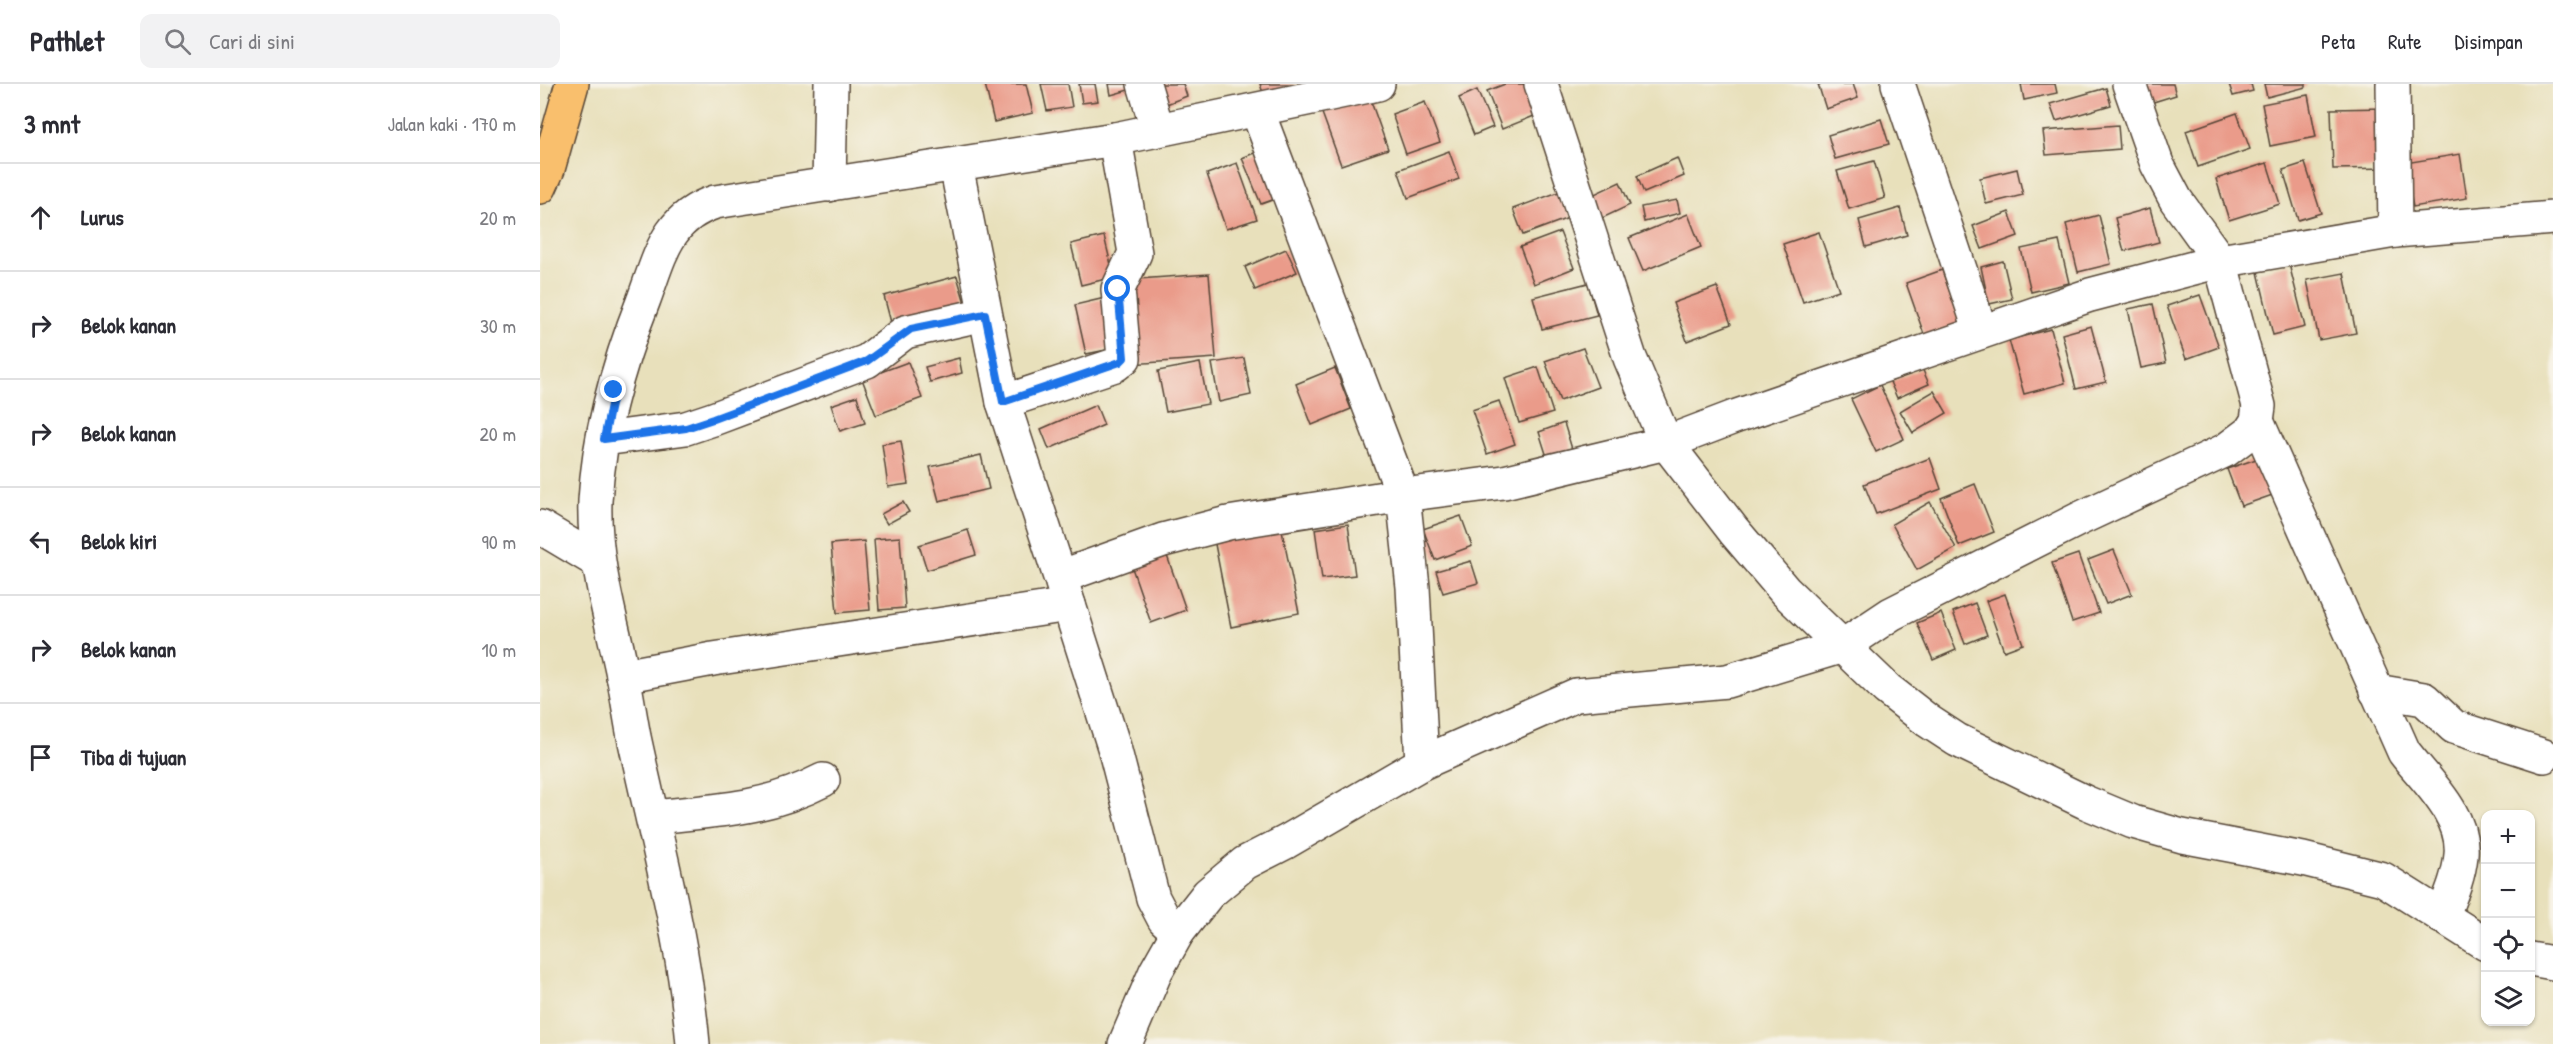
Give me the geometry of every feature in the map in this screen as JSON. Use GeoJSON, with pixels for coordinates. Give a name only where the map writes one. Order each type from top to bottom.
{"type":"FeatureCollection","features":[{"type":"Feature","properties":{"kind":"highway"},"geometry":{"type":"LineString","coordinates":[[540,187],[548,169],[572,84]]}},
{"type":"Feature","properties":{"kind":"street"},"geometry":{"type":"LineString","coordinates":[[829,185],[831,84]]}},
{"type":"Feature","properties":{"kind":"street"},"geometry":{"type":"LineString","coordinates":[[1144,84],[1157,128]]}},
{"type":"Feature","properties":{"kind":"street"},"geometry":{"type":"LineString","coordinates":[[1541,84],[1630,358],[1666,443],[1734,531],[1785,591],[1887,689],[1957,740],[2085,802],[2133,822],[2182,836],[2302,859],[2383,879],[2481,941]]}},
{"type":"Feature","properties":{"kind":"street"},"geometry":{"type":"LineString","coordinates":[[1898,84],[1981,332]]}},
{"type":"Feature","properties":{"kind":"street"},"geometry":{"type":"LineString","coordinates":[[1125,1044],[1156,971],[1178,932],[1208,894],[1245,863],[1286,842],[1422,763],[1576,695],[1727,681],[1843,646],[1891,614],[2081,518],[2226,450],[2250,432],[2257,421],[2259,406],[2220,261],[2176,200],[2157,164],[2129,84]]}},
{"type":"Feature","properties":{"kind":"street"},"geometry":{"type":"LineString","coordinates":[[2393,84],[2395,231]]}},
{"type":"Feature","properties":{"kind":"street"},"geometry":{"type":"LineString","coordinates":[[693,1044],[682,962],[654,817],[634,737],[597,561],[595,501],[614,390],[640,307],[661,254],[675,227],[686,214],[715,202],[1115,139],[1157,128],[1257,110],[1363,86]]}},
{"type":"Feature","properties":{"kind":"street"},"geometry":{"type":"LineString","coordinates":[[1257,110],[1403,495],[1413,587],[1422,763]]}},
{"type":"Feature","properties":{"kind":"street"},"geometry":{"type":"LineString","coordinates":[[1003,402],[1115,365],[1124,358],[1118,289],[1135,253],[1115,139]]}},
{"type":"Feature","properties":{"kind":"street"},"geometry":{"type":"LineString","coordinates":[[956,165],[1003,402],[1114,747],[1153,898],[1164,919],[1178,932]]}},
{"type":"Feature","properties":{"kind":"street"},"geometry":{"type":"LineString","coordinates":[[623,676],[1065,591],[1163,540],[1228,523],[1403,495],[1504,482],[1666,443],[2090,295],[2220,261],[2395,231],[2553,218]]}},
{"type":"Feature","properties":{"kind":"street"},"geometry":{"type":"LineString","coordinates":[[604,439],[686,428],[867,361],[911,329],[985,314]]}},
{"type":"Feature","properties":{"kind":"street"},"geometry":{"type":"LineString","coordinates":[[2257,421],[2404,752],[2441,798],[2456,823],[2461,853],[2457,878],[2442,918]]}},
{"type":"Feature","properties":{"kind":"street"},"geometry":{"type":"LineString","coordinates":[[540,527],[597,561]]}},
{"type":"Feature","properties":{"kind":"street"},"geometry":{"type":"LineString","coordinates":[[2376,691],[2424,699],[2454,727],[2544,756]]}},
{"type":"Feature","properties":{"kind":"street"},"geometry":{"type":"LineString","coordinates":[[654,817],[755,806],[800,792],[823,780]]}},
{"type":"Feature","properties":{"kind":"street"},"geometry":{"type":"LineString","coordinates":[[2535,959],[2553,963]]}},
{"type":"Feature","properties":{"kind":"building"},"geometry":{"type":"Polygon","coordinates":[[[985,84],[1026,84],[1033,113],[994,122],[985,84]]]}},
{"type":"Feature","properties":{"kind":"building"},"geometry":{"type":"Polygon","coordinates":[[[1041,84],[1068,84],[1072,107],[1047,111],[1041,84]]]}},
{"type":"Feature","properties":{"kind":"building"},"geometry":{"type":"Polygon","coordinates":[[[1079,84],[1095,84],[1098,101],[1082,103],[1079,84]]]}},
{"type":"Feature","properties":{"kind":"building"},"geometry":{"type":"Polygon","coordinates":[[[1109,84],[1131,84],[1132,89],[1111,95],[1109,84]]]}},
{"type":"Feature","properties":{"kind":"building"},"geometry":{"type":"Polygon","coordinates":[[[1150,84],[1183,84],[1187,96],[1159,107],[1150,84]]]}},
{"type":"Feature","properties":{"kind":"building"},"geometry":{"type":"Polygon","coordinates":[[[1260,84],[1297,84],[1264,96],[1260,84]]]}},
{"type":"Feature","properties":{"kind":"building"},"geometry":{"type":"Polygon","coordinates":[[[1505,84],[1532,84],[1544,112],[1502,129],[1487,91],[1505,84]]]}},
{"type":"Feature","properties":{"kind":"building"},"geometry":{"type":"Polygon","coordinates":[[[1818,84],[1853,84],[1858,98],[1826,109],[1818,84]]]}},
{"type":"Feature","properties":{"kind":"building"},"geometry":{"type":"Polygon","coordinates":[[[2021,84],[2055,84],[2057,93],[2024,100],[2021,84]]]}},
{"type":"Feature","properties":{"kind":"building"},"geometry":{"type":"Polygon","coordinates":[[[2140,84],[2173,84],[2176,95],[2147,104],[2140,84]]]}},
{"type":"Feature","properties":{"kind":"building"},"geometry":{"type":"Polygon","coordinates":[[[2229,84],[2251,84],[2253,91],[2233,96],[2229,84]]]}},
{"type":"Feature","properties":{"kind":"building"},"geometry":{"type":"Polygon","coordinates":[[[2264,84],[2306,84],[2306,87],[2267,97],[2264,84]]]}},
{"type":"Feature","properties":{"kind":"building"},"geometry":{"type":"Polygon","coordinates":[[[2106,88],[2111,105],[2056,121],[2050,104],[2106,88]]]}},
{"type":"Feature","properties":{"kind":"building"},"geometry":{"type":"Polygon","coordinates":[[[1477,90],[1493,127],[1474,135],[1459,98],[1477,90]]]}},
{"type":"Feature","properties":{"kind":"building"},"geometry":{"type":"Polygon","coordinates":[[[2308,95],[2316,137],[2270,146],[2262,104],[2308,95]]]}},
{"type":"Feature","properties":{"kind":"building"},"geometry":{"type":"Polygon","coordinates":[[[1369,96],[1388,149],[1341,165],[1322,113],[1369,96]]]}},
{"type":"Feature","properties":{"kind":"building"},"geometry":{"type":"Polygon","coordinates":[[[1425,102],[1440,142],[1406,154],[1392,114],[1425,102]]]}},
{"type":"Feature","properties":{"kind":"building"},"geometry":{"type":"Polygon","coordinates":[[[2388,108],[2390,168],[2333,169],[2331,109],[2388,108]]]}},
{"type":"Feature","properties":{"kind":"building"},"geometry":{"type":"Polygon","coordinates":[[[2237,113],[2250,149],[2198,167],[2186,131],[2237,113]]]}},
{"type":"Feature","properties":{"kind":"building"},"geometry":{"type":"Polygon","coordinates":[[[1881,119],[1889,144],[1835,159],[1828,135],[1881,119]]]}},
{"type":"Feature","properties":{"kind":"building"},"geometry":{"type":"Polygon","coordinates":[[[2118,125],[2120,149],[2046,155],[2043,131],[2118,125]]]}},
{"type":"Feature","properties":{"kind":"building"},"geometry":{"type":"Polygon","coordinates":[[[1259,151],[1278,198],[1261,204],[1242,158],[1259,151]]]}},
{"type":"Feature","properties":{"kind":"building"},"geometry":{"type":"Polygon","coordinates":[[[1449,151],[1459,179],[1408,198],[1398,170],[1449,151]]]}},
{"type":"Feature","properties":{"kind":"building"},"geometry":{"type":"Polygon","coordinates":[[[2460,154],[2467,198],[2413,207],[2405,163],[2460,154]]]}},
{"type":"Feature","properties":{"kind":"building"},"geometry":{"type":"Polygon","coordinates":[[[1677,158],[1684,176],[1644,193],[1637,176],[1677,158]]]}},
{"type":"Feature","properties":{"kind":"building"},"geometry":{"type":"Polygon","coordinates":[[[1874,161],[1885,198],[1849,209],[1837,171],[1874,161]]]}},
{"type":"Feature","properties":{"kind":"building"},"geometry":{"type":"Polygon","coordinates":[[[1237,163],[1257,219],[1226,229],[1207,174],[1237,163]]]}},
{"type":"Feature","properties":{"kind":"building"},"geometry":{"type":"Polygon","coordinates":[[[2267,163],[2280,204],[2229,220],[2216,179],[2267,163]]]}},
{"type":"Feature","properties":{"kind":"building"},"geometry":{"type":"Polygon","coordinates":[[[2305,163],[2321,213],[2298,220],[2283,170],[2305,163]]]}},
{"type":"Feature","properties":{"kind":"building"},"geometry":{"type":"Polygon","coordinates":[[[2017,169],[2023,195],[1986,204],[1980,178],[2017,169]]]}},
{"type":"Feature","properties":{"kind":"building"},"geometry":{"type":"Polygon","coordinates":[[[1620,182],[1630,205],[1598,220],[1588,197],[1620,182]]]}},
{"type":"Feature","properties":{"kind":"building"},"geometry":{"type":"Polygon","coordinates":[[[1561,191],[1571,217],[1523,235],[1513,209],[1561,191]]]}},
{"type":"Feature","properties":{"kind":"building"},"geometry":{"type":"Polygon","coordinates":[[[1677,200],[1680,213],[1644,222],[1641,207],[1677,200]]]}},
{"type":"Feature","properties":{"kind":"building"},"geometry":{"type":"Polygon","coordinates":[[[1900,208],[1907,235],[1866,247],[1859,220],[1900,208]]]}},
{"type":"Feature","properties":{"kind":"building"},"geometry":{"type":"Polygon","coordinates":[[[2150,208],[2159,242],[2124,251],[2115,218],[2150,208]]]}},
{"type":"Feature","properties":{"kind":"building"},"geometry":{"type":"Polygon","coordinates":[[[2009,212],[2018,236],[1982,249],[1973,226],[2009,212]]]}},
{"type":"Feature","properties":{"kind":"building"},"geometry":{"type":"Polygon","coordinates":[[[1688,214],[1701,247],[1643,271],[1629,238],[1688,214]]]}},
{"type":"Feature","properties":{"kind":"building"},"geometry":{"type":"Polygon","coordinates":[[[2099,215],[2111,264],[2078,272],[2066,224],[2099,215]]]}},
{"type":"Feature","properties":{"kind":"building"},"geometry":{"type":"Polygon","coordinates":[[[1560,232],[1574,268],[1534,284],[1520,247],[1560,232]]]}},
{"type":"Feature","properties":{"kind":"building"},"geometry":{"type":"Polygon","coordinates":[[[1819,232],[1839,290],[1803,302],[1783,244],[1819,232]]]}},
{"type":"Feature","properties":{"kind":"building"},"geometry":{"type":"Polygon","coordinates":[[[1104,236],[1114,277],[1081,285],[1071,244],[1104,236]]]}},
{"type":"Feature","properties":{"kind":"building"},"geometry":{"type":"Polygon","coordinates":[[[2059,241],[2069,283],[2031,292],[2021,249],[2059,241]]]}},
{"type":"Feature","properties":{"kind":"building"},"geometry":{"type":"Polygon","coordinates":[[[1286,249],[1297,272],[1255,290],[1245,267],[1286,249]]]}},
{"type":"Feature","properties":{"kind":"building"},"geometry":{"type":"Polygon","coordinates":[[[2003,261],[2012,299],[1989,304],[1981,267],[2003,261]]]}},
{"type":"Feature","properties":{"kind":"building"},"geometry":{"type":"Polygon","coordinates":[[[2289,264],[2305,327],[2273,335],[2258,272],[2289,264]]]}},
{"type":"Feature","properties":{"kind":"building"},"geometry":{"type":"Polygon","coordinates":[[[1942,270],[1961,324],[1925,337],[1906,283],[1942,270]]]}},
{"type":"Feature","properties":{"kind":"building"},"geometry":{"type":"Polygon","coordinates":[[[2344,273],[2356,333],[2319,340],[2307,280],[2344,273]]]}},
{"type":"Feature","properties":{"kind":"building"},"geometry":{"type":"Polygon","coordinates":[[[1209,274],[1216,358],[1131,364],[1124,280],[1209,274]]]}},
{"type":"Feature","properties":{"kind":"building"},"geometry":{"type":"Polygon","coordinates":[[[957,276],[967,310],[893,330],[884,296],[957,276]]]}},
{"type":"Feature","properties":{"kind":"building"},"geometry":{"type":"Polygon","coordinates":[[[1588,283],[1597,315],[1542,329],[1533,297],[1588,283]]]}},
{"type":"Feature","properties":{"kind":"building"},"geometry":{"type":"Polygon","coordinates":[[[1717,287],[1731,324],[1687,341],[1673,303],[1717,287]]]}},
{"type":"Feature","properties":{"kind":"building"},"geometry":{"type":"Polygon","coordinates":[[[2200,295],[2219,347],[2186,359],[2167,306],[2200,295]]]}},
{"type":"Feature","properties":{"kind":"building"},"geometry":{"type":"Polygon","coordinates":[[[1105,298],[1116,348],[1086,354],[1075,305],[1105,298]]]}},
{"type":"Feature","properties":{"kind":"building"},"geometry":{"type":"Polygon","coordinates":[[[2153,304],[2166,363],[2141,368],[2128,309],[2153,304]]]}},
{"type":"Feature","properties":{"kind":"building"},"geometry":{"type":"Polygon","coordinates":[[[2091,326],[2106,382],[2076,389],[2062,334],[2091,326]]]}},
{"type":"Feature","properties":{"kind":"building"},"geometry":{"type":"Polygon","coordinates":[[[2051,329],[2065,383],[2024,394],[2009,340],[2051,329]]]}},
{"type":"Feature","properties":{"kind":"building"},"geometry":{"type":"Polygon","coordinates":[[[1583,348],[1598,387],[1560,401],[1545,361],[1583,348]]]}},
{"type":"Feature","properties":{"kind":"building"},"geometry":{"type":"Polygon","coordinates":[[[959,358],[962,373],[930,382],[925,367],[959,358]]]}},
{"type":"Feature","properties":{"kind":"building"},"geometry":{"type":"Polygon","coordinates":[[[1244,358],[1251,395],[1219,402],[1212,363],[1244,358]]]}},
{"type":"Feature","properties":{"kind":"building"},"geometry":{"type":"Polygon","coordinates":[[[908,362],[922,398],[876,415],[862,379],[908,362]]]}},
{"type":"Feature","properties":{"kind":"building"},"geometry":{"type":"Polygon","coordinates":[[[1200,363],[1208,404],[1166,412],[1158,371],[1200,363]]]}},
{"type":"Feature","properties":{"kind":"building"},"geometry":{"type":"Polygon","coordinates":[[[1538,367],[1553,413],[1519,423],[1505,378],[1538,367]]]}},
{"type":"Feature","properties":{"kind":"building"},"geometry":{"type":"Polygon","coordinates":[[[1335,368],[1351,409],[1312,425],[1296,384],[1335,368]]]}},
{"type":"Feature","properties":{"kind":"building"},"geometry":{"type":"Polygon","coordinates":[[[1922,368],[1929,384],[1897,398],[1890,382],[1922,368]]]}},
{"type":"Feature","properties":{"kind":"building"},"geometry":{"type":"Polygon","coordinates":[[[1880,385],[1904,439],[1876,452],[1851,399],[1880,385]]]}},
{"type":"Feature","properties":{"kind":"building"},"geometry":{"type":"Polygon","coordinates":[[[1934,391],[1947,413],[1913,433],[1900,411],[1934,391]]]}},
{"type":"Feature","properties":{"kind":"building"},"geometry":{"type":"Polygon","coordinates":[[[857,396],[865,423],[840,431],[831,405],[857,396]]]}},
{"type":"Feature","properties":{"kind":"building"},"geometry":{"type":"Polygon","coordinates":[[[1499,401],[1515,444],[1487,454],[1472,410],[1499,401]]]}},
{"type":"Feature","properties":{"kind":"building"},"geometry":{"type":"Polygon","coordinates":[[[1096,405],[1104,425],[1049,449],[1041,429],[1096,405]]]}},
{"type":"Feature","properties":{"kind":"building"},"geometry":{"type":"Polygon","coordinates":[[[1564,423],[1572,449],[1547,457],[1539,432],[1564,423]]]}},
{"type":"Feature","properties":{"kind":"building"},"geometry":{"type":"Polygon","coordinates":[[[901,441],[908,484],[888,487],[882,444],[901,441]]]}},
{"type":"Feature","properties":{"kind":"building"},"geometry":{"type":"Polygon","coordinates":[[[981,455],[989,489],[939,501],[930,467],[981,455]]]}},
{"type":"Feature","properties":{"kind":"building"},"geometry":{"type":"Polygon","coordinates":[[[2268,455],[2281,492],[2241,506],[2227,469],[2268,455]]]}},
{"type":"Feature","properties":{"kind":"building"},"geometry":{"type":"Polygon","coordinates":[[[1930,458],[1941,489],[1876,514],[1864,484],[1930,458]]]}},
{"type":"Feature","properties":{"kind":"building"},"geometry":{"type":"Polygon","coordinates":[[[1975,484],[1994,532],[1959,546],[1941,498],[1975,484]]]}},
{"type":"Feature","properties":{"kind":"building"},"geometry":{"type":"Polygon","coordinates":[[[903,502],[909,512],[887,524],[881,514],[903,502]]]}},
{"type":"Feature","properties":{"kind":"building"},"geometry":{"type":"Polygon","coordinates":[[[1930,502],[1956,548],[1917,570],[1892,524],[1930,502]]]}},
{"type":"Feature","properties":{"kind":"building"},"geometry":{"type":"Polygon","coordinates":[[[1461,516],[1472,546],[1435,560],[1423,529],[1461,516]]]}},
{"type":"Feature","properties":{"kind":"building"},"geometry":{"type":"Polygon","coordinates":[[[1348,524],[1355,575],[1322,579],[1315,529],[1348,524]]]}},
{"type":"Feature","properties":{"kind":"building"},"geometry":{"type":"Polygon","coordinates":[[[1281,526],[1299,613],[1231,627],[1214,539],[1281,526]]]}},
{"type":"Feature","properties":{"kind":"building"},"geometry":{"type":"Polygon","coordinates":[[[968,530],[976,555],[927,570],[919,545],[968,530]]]}},
{"type":"Feature","properties":{"kind":"building"},"geometry":{"type":"Polygon","coordinates":[[[900,537],[905,608],[879,610],[874,539],[900,537]]]}},
{"type":"Feature","properties":{"kind":"building"},"geometry":{"type":"Polygon","coordinates":[[[864,541],[870,610],[837,613],[831,544],[864,541]]]}},
{"type":"Feature","properties":{"kind":"building"},"geometry":{"type":"Polygon","coordinates":[[[1165,550],[1186,610],[1151,623],[1130,562],[1165,550]]]}},
{"type":"Feature","properties":{"kind":"building"},"geometry":{"type":"Polygon","coordinates":[[[2114,550],[2132,594],[2106,604],[2088,560],[2114,550]]]}},
{"type":"Feature","properties":{"kind":"building"},"geometry":{"type":"Polygon","coordinates":[[[2078,554],[2099,613],[2072,622],[2052,563],[2078,554]]]}},
{"type":"Feature","properties":{"kind":"building"},"geometry":{"type":"Polygon","coordinates":[[[1471,561],[1478,583],[1443,593],[1436,571],[1471,561]]]}},
{"type":"Feature","properties":{"kind":"building"},"geometry":{"type":"Polygon","coordinates":[[[2005,594],[2023,644],[2004,651],[1986,601],[2005,594]]]}},
{"type":"Feature","properties":{"kind":"building"},"geometry":{"type":"Polygon","coordinates":[[[1975,603],[1987,635],[1965,644],[1953,612],[1975,603]]]}},
{"type":"Feature","properties":{"kind":"building"},"geometry":{"type":"Polygon","coordinates":[[[1941,613],[1956,650],[1933,660],[1917,623],[1941,613]]]}},
{"type":"Feature","properties":{"kind":"route"},"geometry":{"type":"LineString","coordinates":[[614,390],[604,439],[686,428],[867,361],[911,329],[985,314],[1003,402],[1120,362],[1124,358],[1118,289]]}}]}
